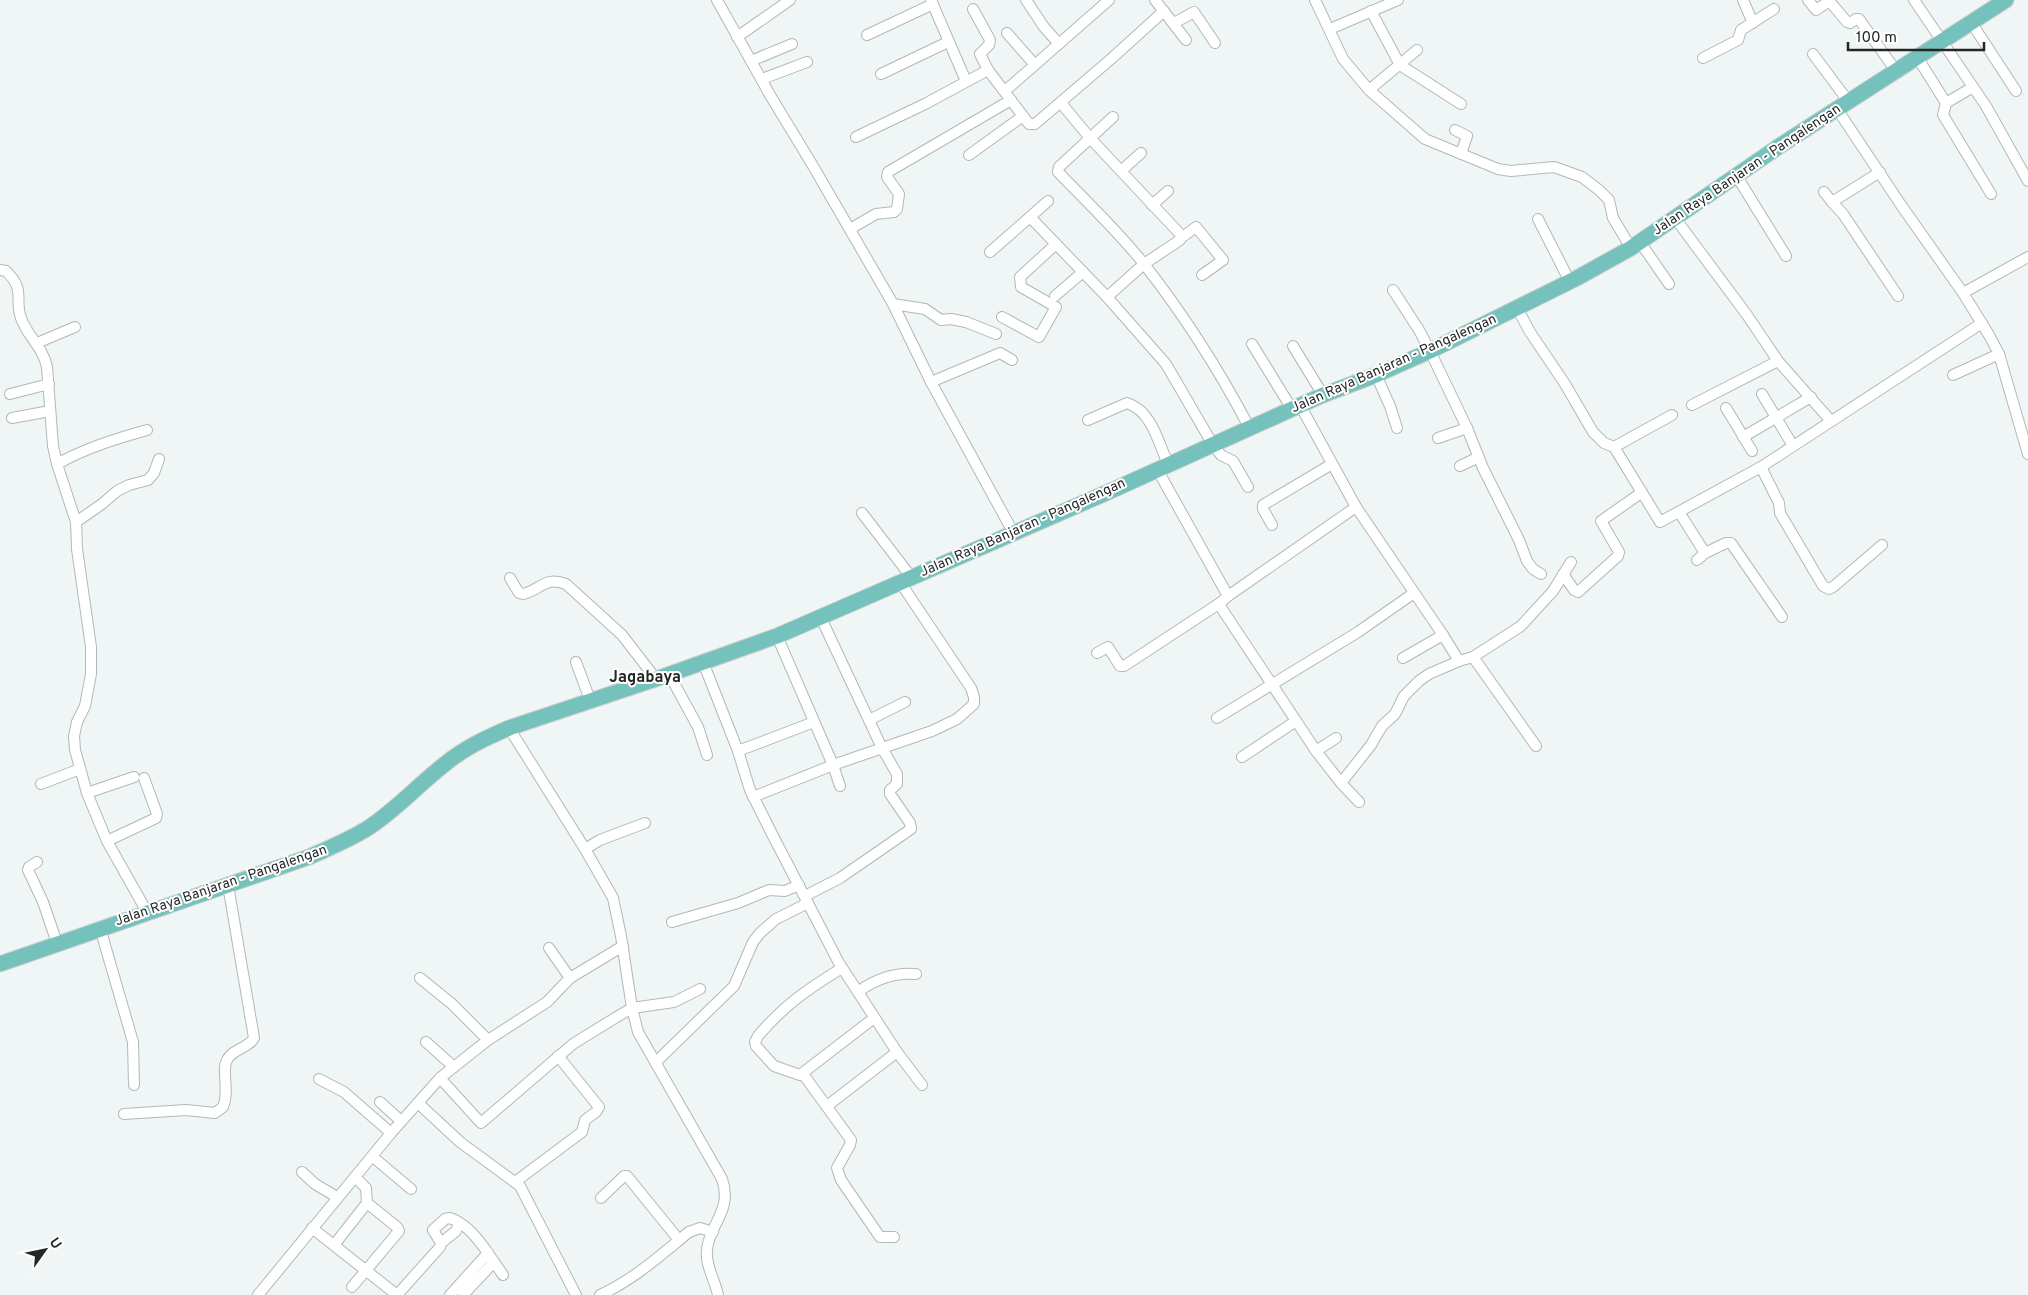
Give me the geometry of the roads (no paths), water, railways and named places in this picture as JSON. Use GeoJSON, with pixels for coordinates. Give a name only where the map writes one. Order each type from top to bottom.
{"type":"FeatureCollection","features":[{"type":"Feature","properties":{"kind":"main road","name":"Jalan Raya Banjaran - Pangalengan"},"geometry":{"type":"LineString","coordinates":[[0,964],[309,857],[369,827],[462,751],[509,728],[663,677],[821,618],[1213,445],[1249,427],[1430,351],[1570,282],[1636,245],[1736,175],[2006,0]]}},
{"type":"Feature","properties":{"kind":"street"},"geometry":{"type":"LineString","coordinates":[[717,0],[893,304],[931,382],[1013,532]]}},
{"type":"Feature","properties":{"kind":"street"},"geometry":{"type":"LineString","coordinates":[[737,37],[790,0]]}},
{"type":"Feature","properties":{"kind":"street"},"geometry":{"type":"LineString","coordinates":[[1026,0],[1044,27],[1059,44]]}},
{"type":"Feature","properties":{"kind":"street"},"geometry":{"type":"LineString","coordinates":[[850,229],[876,214],[894,212],[898,209],[899,194],[887,177],[888,172],[1008,96],[1035,65],[1109,0]]}},
{"type":"Feature","properties":{"kind":"street"},"geometry":{"type":"LineString","coordinates":[[1155,0],[1186,40]]}},
{"type":"Feature","properties":{"kind":"street"},"geometry":{"type":"LineString","coordinates":[[1316,0],[1339,53],[1369,90],[1425,139],[1504,170],[1554,167],[1582,177],[1600,190],[1609,200],[1613,218],[1669,284]]}},
{"type":"Feature","properties":{"kind":"street"},"geometry":{"type":"LineString","coordinates":[[1330,29],[1398,0]]}},
{"type":"Feature","properties":{"kind":"street"},"geometry":{"type":"LineString","coordinates":[[1743,0],[1753,22]]}},
{"type":"Feature","properties":{"kind":"street"},"geometry":{"type":"LineString","coordinates":[[1808,0],[1815,10],[1828,2],[1831,3],[1847,22],[1850,23],[1859,19],[1896,71]]}},
{"type":"Feature","properties":{"kind":"street"},"geometry":{"type":"LineString","coordinates":[[1914,0],[1992,115],[2028,181]]}},
{"type":"Feature","properties":{"kind":"street"},"geometry":{"type":"LineString","coordinates":[[867,35],[932,2],[966,82]]}},
{"type":"Feature","properties":{"kind":"street"},"geometry":{"type":"LineString","coordinates":[[973,9],[990,40],[989,45],[980,54],[988,70],[1029,124],[1032,125],[1061,103],[1164,11]]}},
{"type":"Feature","properties":{"kind":"street"},"geometry":{"type":"LineString","coordinates":[[1703,58],[1738,40],[1740,30],[1774,10]]}},
{"type":"Feature","properties":{"kind":"street"},"geometry":{"type":"LineString","coordinates":[[1371,11],[1400,65],[1461,104]]}},
{"type":"Feature","properties":{"kind":"street"},"geometry":{"type":"LineString","coordinates":[[1174,23],[1194,12],[1215,43]]}},
{"type":"Feature","properties":{"kind":"street"},"geometry":{"type":"LineString","coordinates":[[1971,22],[2016,92]]}},
{"type":"Feature","properties":{"kind":"street"},"geometry":{"type":"LineString","coordinates":[[1008,33],[1035,65]]}},
{"type":"Feature","properties":{"kind":"street"},"geometry":{"type":"LineString","coordinates":[[881,74],[948,42]]}},
{"type":"Feature","properties":{"kind":"street"},"geometry":{"type":"LineString","coordinates":[[751,61],[792,44]]}},
{"type":"Feature","properties":{"kind":"street"},"geometry":{"type":"LineString","coordinates":[[1369,90],[1417,50]]}},
{"type":"Feature","properties":{"kind":"street"},"geometry":{"type":"LineString","coordinates":[[1813,54],[1880,172],[1963,293],[1999,354],[2028,454]]}},
{"type":"Feature","properties":{"kind":"street"},"geometry":{"type":"LineString","coordinates":[[1917,57],[1946,103]]}},
{"type":"Feature","properties":{"kind":"street"},"geometry":{"type":"LineString","coordinates":[[762,79],[807,62]]}},
{"type":"Feature","properties":{"kind":"street"},"geometry":{"type":"LineString","coordinates":[[856,138],[988,70]]}},
{"type":"Feature","properties":{"kind":"street"},"geometry":{"type":"LineString","coordinates":[[1973,87],[1946,103],[1943,115],[1991,194]]}},
{"type":"Feature","properties":{"kind":"street"},"geometry":{"type":"LineString","coordinates":[[1061,103],[1090,138],[1181,238]]}},
{"type":"Feature","properties":{"kind":"street"},"geometry":{"type":"LineString","coordinates":[[969,155],[1023,116]]}},
{"type":"Feature","properties":{"kind":"street"},"geometry":{"type":"LineString","coordinates":[[1113,117],[1059,167],[1058,172],[1144,264],[1201,343],[1228,386],[1249,427]]}},
{"type":"Feature","properties":{"kind":"street"},"geometry":{"type":"LineString","coordinates":[[1455,130],[1467,136],[1461,154]]}},
{"type":"Feature","properties":{"kind":"street"},"geometry":{"type":"LineString","coordinates":[[1121,171],[1141,153]]}},
{"type":"Feature","properties":{"kind":"street"},"geometry":{"type":"LineString","coordinates":[[1832,202],[1880,172]]}},
{"type":"Feature","properties":{"kind":"street"},"geometry":{"type":"LineString","coordinates":[[1736,175],[1786,256]]}},
{"type":"Feature","properties":{"kind":"street"},"geometry":{"type":"LineString","coordinates":[[1152,205],[1168,191]]}},
{"type":"Feature","properties":{"kind":"street"},"geometry":{"type":"LineString","coordinates":[[1824,192],[1843,214],[1898,296]]}},
{"type":"Feature","properties":{"kind":"street"},"geometry":{"type":"LineString","coordinates":[[990,252],[1048,201]]}},
{"type":"Feature","properties":{"kind":"street"},"geometry":{"type":"LineString","coordinates":[[1030,217],[1083,272],[1166,364],[1213,445],[1221,455],[1232,461],[1248,487]]}},
{"type":"Feature","properties":{"kind":"street"},"geometry":{"type":"LineString","coordinates":[[1675,218],[1747,314],[1778,361],[1811,396],[1830,421]]}},
{"type":"Feature","properties":{"kind":"street"},"geometry":{"type":"LineString","coordinates":[[1538,219],[1570,282]]}},
{"type":"Feature","properties":{"kind":"street"},"geometry":{"type":"LineString","coordinates":[[1106,297],[1144,264],[1196,227],[1223,260],[1202,274]]}},
{"type":"Feature","properties":{"kind":"street"},"geometry":{"type":"LineString","coordinates":[[1002,318],[1039,337],[1056,307],[1021,287],[1020,277],[1056,244]]}},
{"type":"Feature","properties":{"kind":"street"},"geometry":{"type":"LineString","coordinates":[[1963,293],[2028,257]]}},
{"type":"Feature","properties":{"kind":"street"},"geometry":{"type":"LineString","coordinates":[[0,270],[6,271],[16,283],[19,291],[21,319],[44,356],[49,384],[52,439],[57,464],[76,522],[77,549],[91,647],[91,674],[88,691],[74,736],[75,750],[88,793],[107,841],[147,912]]}},
{"type":"Feature","properties":{"kind":"street"},"geometry":{"type":"LineString","coordinates":[[1055,296],[1083,272]]}},
{"type":"Feature","properties":{"kind":"street"},"geometry":{"type":"LineString","coordinates":[[1393,290],[1430,351],[1480,457],[1482,468],[1519,540],[1527,561],[1540,574]]}},
{"type":"Feature","properties":{"kind":"street"},"geometry":{"type":"LineString","coordinates":[[893,304],[925,309],[941,320],[951,319],[966,322],[996,334]]}},
{"type":"Feature","properties":{"kind":"street"},"geometry":{"type":"LineString","coordinates":[[1517,308],[1593,432],[1599,439],[1614,447],[1660,522],[1761,467],[1982,323]]}},
{"type":"Feature","properties":{"kind":"street"},"geometry":{"type":"LineString","coordinates":[[37,343],[75,327]]}},
{"type":"Feature","properties":{"kind":"street"},"geometry":{"type":"LineString","coordinates":[[1252,344],[1296,407],[1332,464],[1356,507],[1443,635],[1458,661]]}},
{"type":"Feature","properties":{"kind":"street"},"geometry":{"type":"LineString","coordinates":[[1293,346],[1323,395]]}},
{"type":"Feature","properties":{"kind":"street"},"geometry":{"type":"LineString","coordinates":[[931,382],[1000,352],[1012,360]]}},
{"type":"Feature","properties":{"kind":"street"},"geometry":{"type":"LineString","coordinates":[[1953,375],[1999,354]]}},
{"type":"Feature","properties":{"kind":"street"},"geometry":{"type":"LineString","coordinates":[[1692,405],[1778,361]]}},
{"type":"Feature","properties":{"kind":"street"},"geometry":{"type":"LineString","coordinates":[[1376,375],[1390,406],[1397,428]]}},
{"type":"Feature","properties":{"kind":"street"},"geometry":{"type":"LineString","coordinates":[[10,394],[49,384]]}},
{"type":"Feature","properties":{"kind":"street"},"geometry":{"type":"LineString","coordinates":[[1762,394],[1790,441]]}},
{"type":"Feature","properties":{"kind":"street"},"geometry":{"type":"LineString","coordinates":[[1743,437],[1811,396]]}},
{"type":"Feature","properties":{"kind":"street"},"geometry":{"type":"LineString","coordinates":[[1088,420],[1127,402],[1135,405],[1148,419],[1162,466],[1224,600],[1222,610],[1316,752],[1359,802]]}},
{"type":"Feature","properties":{"kind":"street"},"geometry":{"type":"LineString","coordinates":[[1726,408],[1752,451]]}},
{"type":"Feature","properties":{"kind":"street"},"geometry":{"type":"LineString","coordinates":[[12,418],[50,411]]}},
{"type":"Feature","properties":{"kind":"street"},"geometry":{"type":"LineString","coordinates":[[1614,447],[1672,415]]}},
{"type":"Feature","properties":{"kind":"street"},"geometry":{"type":"LineString","coordinates":[[1438,438],[1467,428]]}},
{"type":"Feature","properties":{"kind":"street"},"geometry":{"type":"LineString","coordinates":[[57,464],[89,448],[147,430]]}},
{"type":"Feature","properties":{"kind":"street"},"geometry":{"type":"LineString","coordinates":[[1460,466],[1480,457]]}},
{"type":"Feature","properties":{"kind":"street"},"geometry":{"type":"LineString","coordinates":[[76,522],[102,504],[116,491],[128,485],[148,480],[154,473],[159,458]]}},
{"type":"Feature","properties":{"kind":"street"},"geometry":{"type":"LineString","coordinates":[[1272,526],[1262,509],[1263,505],[1332,464]]}},
{"type":"Feature","properties":{"kind":"street"},"geometry":{"type":"LineString","coordinates":[[1761,467],[1779,503],[1780,513],[1823,586],[1829,589],[1833,587],[1882,545]]}},
{"type":"Feature","properties":{"kind":"street"},"geometry":{"type":"LineString","coordinates":[[1563,574],[1574,590],[1578,592],[1618,556],[1618,552],[1601,521],[1641,493]]}},
{"type":"Feature","properties":{"kind":"street"},"geometry":{"type":"LineString","coordinates":[[1097,653],[1108,647],[1120,666],[1124,666],[1224,600],[1356,507]]}},
{"type":"Feature","properties":{"kind":"street"},"geometry":{"type":"LineString","coordinates":[[1679,512],[1701,557],[1726,543],[1731,543],[1782,617]]}},
{"type":"Feature","properties":{"kind":"street"},"geometry":{"type":"LineString","coordinates":[[753,798],[833,765],[932,732],[957,719],[974,704],[971,688],[906,580],[862,513]]}},
{"type":"Feature","properties":{"kind":"street"},"geometry":{"type":"LineString","coordinates":[[1341,783],[1371,745],[1382,726],[1395,714],[1404,696],[1419,681],[1429,674],[1458,661],[1473,657],[1521,626],[1553,591],[1571,562]]}},
{"type":"Feature","properties":{"kind":"street"},"geometry":{"type":"LineString","coordinates":[[510,578],[517,590],[523,594],[544,583],[556,581],[566,584],[622,635],[663,677],[698,727],[707,755]]}},
{"type":"Feature","properties":{"kind":"street"},"geometry":{"type":"LineString","coordinates":[[1217,718],[1358,632],[1414,593]]}},
{"type":"Feature","properties":{"kind":"street"},"geometry":{"type":"LineString","coordinates":[[656,1062],[734,986],[753,942],[760,933],[776,919],[911,829],[910,823],[890,794],[890,790],[897,784],[898,780],[821,618]]}},
{"type":"Feature","properties":{"kind":"street"},"geometry":{"type":"LineString","coordinates":[[1403,658],[1443,635]]}},
{"type":"Feature","properties":{"kind":"street"},"geometry":{"type":"LineString","coordinates":[[777,636],[833,765],[840,786]]}},
{"type":"Feature","properties":{"kind":"street"},"geometry":{"type":"LineString","coordinates":[[1473,657],[1536,746]]}},
{"type":"Feature","properties":{"kind":"street"},"geometry":{"type":"LineString","coordinates":[[576,662],[590,700]]}},
{"type":"Feature","properties":{"kind":"street"},"geometry":{"type":"LineString","coordinates":[[703,662],[738,751],[753,798],[842,968],[897,1052],[922,1086]]}},
{"type":"Feature","properties":{"kind":"street"},"geometry":{"type":"LineString","coordinates":[[869,720],[905,702]]}},
{"type":"Feature","properties":{"kind":"street"},"geometry":{"type":"LineString","coordinates":[[1242,757],[1296,721]]}},
{"type":"Feature","properties":{"kind":"street"},"geometry":{"type":"LineString","coordinates":[[738,751],[814,722]]}},
{"type":"Feature","properties":{"kind":"street"},"geometry":{"type":"LineString","coordinates":[[509,728],[586,849],[613,898],[638,1032],[724,1183],[725,1199],[720,1217],[707,1246],[706,1254],[718,1295]]}},
{"type":"Feature","properties":{"kind":"street"},"geometry":{"type":"LineString","coordinates":[[1316,752],[1336,738]]}},
{"type":"Feature","properties":{"kind":"street"},"geometry":{"type":"LineString","coordinates":[[41,784],[80,769]]}},
{"type":"Feature","properties":{"kind":"street"},"geometry":{"type":"LineString","coordinates":[[88,793],[138,777],[157,814],[156,818],[107,841]]}},
{"type":"Feature","properties":{"kind":"street"},"geometry":{"type":"LineString","coordinates":[[586,849],[600,840],[645,823]]}},
{"type":"Feature","properties":{"kind":"street"},"geometry":{"type":"LineString","coordinates":[[37,862],[29,867],[28,870],[43,902],[57,943]]}},
{"type":"Feature","properties":{"kind":"street"},"geometry":{"type":"LineString","coordinates":[[124,1114],[186,1110],[215,1113],[223,1107],[227,1084],[225,1067],[227,1060],[238,1049],[253,1041],[228,885]]}},
{"type":"Feature","properties":{"kind":"street"},"geometry":{"type":"LineString","coordinates":[[672,922],[738,903],[769,890],[785,891],[799,885]]}},
{"type":"Feature","properties":{"kind":"street"},"geometry":{"type":"LineString","coordinates":[[100,928],[133,1042],[134,1085]]}},
{"type":"Feature","properties":{"kind":"street"},"geometry":{"type":"LineString","coordinates":[[258,1295],[337,1197],[440,1078],[488,1040],[547,1002],[570,978],[623,946]]}},
{"type":"Feature","properties":{"kind":"street"},"geometry":{"type":"LineString","coordinates":[[549,948],[570,978]]}},
{"type":"Feature","properties":{"kind":"street"},"geometry":{"type":"LineString","coordinates":[[842,968],[800,995],[781,1011],[756,1039],[756,1046],[774,1066],[798,1075],[803,1074],[874,1018]]}},
{"type":"Feature","properties":{"kind":"street"},"geometry":{"type":"LineString","coordinates":[[858,991],[869,984],[889,976],[916,974]]}},
{"type":"Feature","properties":{"kind":"street"},"geometry":{"type":"LineString","coordinates":[[420,978],[452,1004],[488,1040]]}},
{"type":"Feature","properties":{"kind":"street"},"geometry":{"type":"LineString","coordinates":[[440,1078],[481,1123],[573,1044],[632,1008],[671,1003],[700,989]]}},
{"type":"Feature","properties":{"kind":"street"},"geometry":{"type":"LineString","coordinates":[[426,1042],[454,1067]]}},
{"type":"Feature","properties":{"kind":"street"},"geometry":{"type":"LineString","coordinates":[[827,1106],[897,1052]]}},
{"type":"Feature","properties":{"kind":"street"},"geometry":{"type":"LineString","coordinates":[[516,1182],[582,1132],[585,1120],[600,1107],[558,1056]]}},
{"type":"Feature","properties":{"kind":"street"},"geometry":{"type":"LineString","coordinates":[[803,1074],[851,1140],[837,1168],[841,1180],[880,1236],[894,1237]]}},
{"type":"Feature","properties":{"kind":"street"},"geometry":{"type":"LineString","coordinates":[[319,1079],[344,1092],[392,1132]]}},
{"type":"Feature","properties":{"kind":"street"},"geometry":{"type":"LineString","coordinates":[[380,1102],[401,1121]]}},
{"type":"Feature","properties":{"kind":"street"},"geometry":{"type":"LineString","coordinates":[[418,1103],[460,1142],[516,1182],[523,1191],[576,1295]]}},
{"type":"Feature","properties":{"kind":"street"},"geometry":{"type":"LineString","coordinates":[[373,1157],[411,1189]]}},
{"type":"Feature","properties":{"kind":"street"},"geometry":{"type":"LineString","coordinates":[[302,1172],[315,1184],[337,1197]]}},
{"type":"Feature","properties":{"kind":"street"},"geometry":{"type":"LineString","coordinates":[[601,1198],[624,1176],[627,1176],[679,1240]]}},
{"type":"Feature","properties":{"kind":"street"},"geometry":{"type":"LineString","coordinates":[[352,1287],[399,1232],[397,1227],[368,1203],[366,1188],[355,1177]]}},
{"type":"Feature","properties":{"kind":"street"},"geometry":{"type":"LineString","coordinates":[[334,1245],[368,1203]]}},
{"type":"Feature","properties":{"kind":"street"},"geometry":{"type":"LineString","coordinates":[[441,1243],[434,1234],[435,1228],[450,1218],[471,1231],[503,1274]]}},
{"type":"Feature","properties":{"kind":"street"},"geometry":{"type":"LineString","coordinates":[[312,1228],[397,1295],[437,1251],[441,1243],[456,1231],[459,1223]]}},
{"type":"Feature","properties":{"kind":"street"},"geometry":{"type":"LineString","coordinates":[[600,1295],[629,1280],[695,1229],[713,1232]]}},
{"type":"Feature","properties":{"kind":"street"},"geometry":{"type":"LineString","coordinates":[[450,1295],[488,1253]]}},
{"type":"Feature","properties":{"kind":"street"},"geometry":{"type":"LineString","coordinates":[[463,1295],[494,1262]]}},
{"type":"Feature","properties":{"kind":"district","name":"Jagabaya"},"geometry":{"type":"Point","coordinates":[645,678]}}]}
